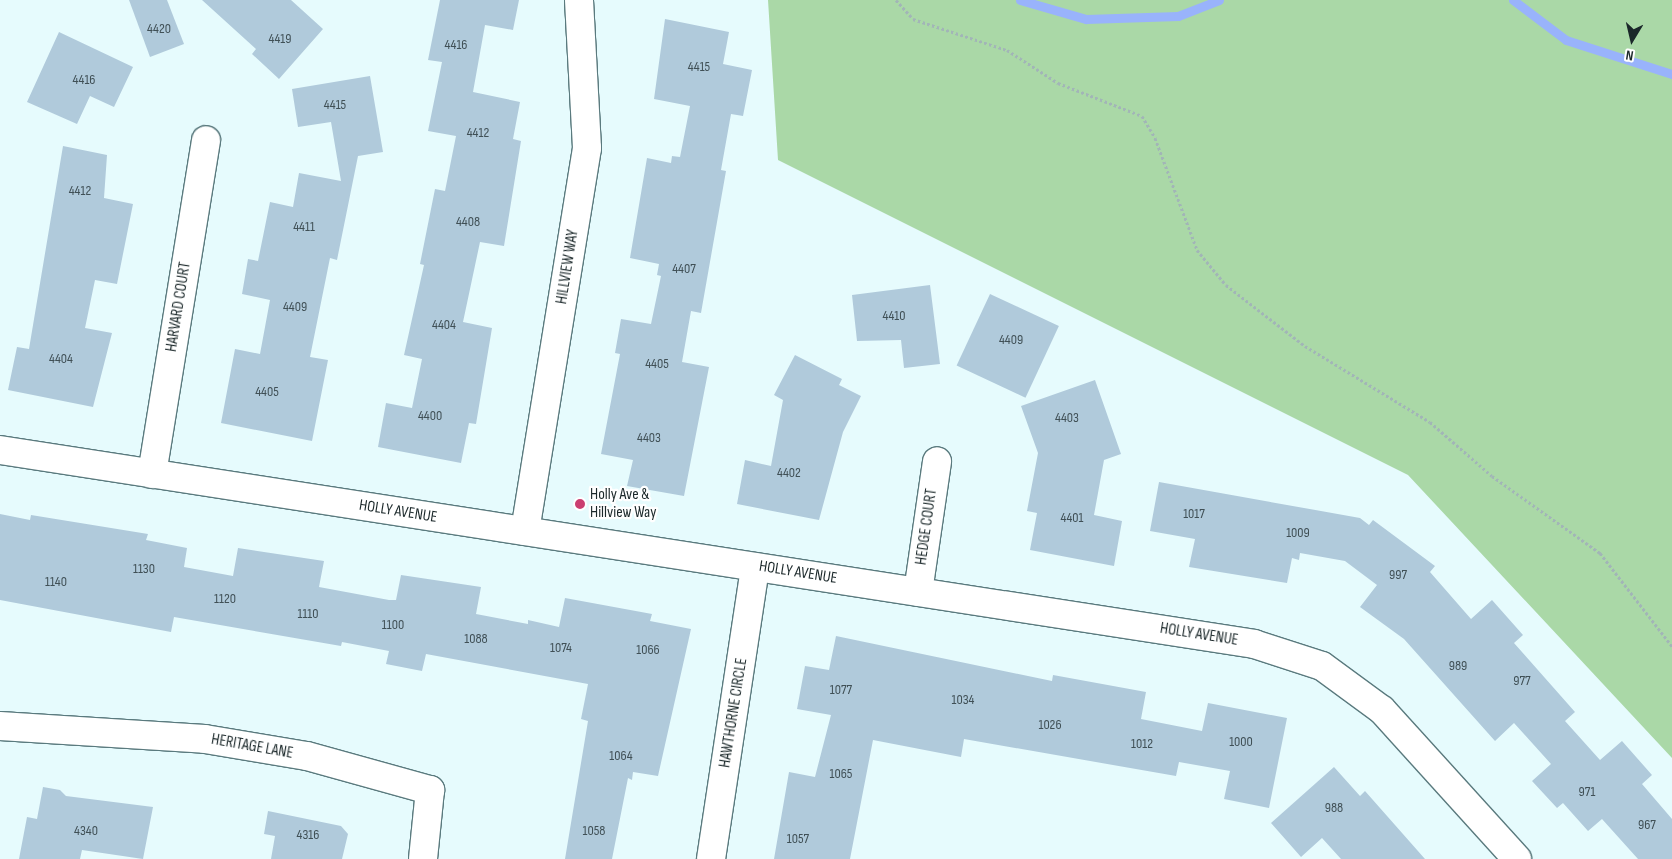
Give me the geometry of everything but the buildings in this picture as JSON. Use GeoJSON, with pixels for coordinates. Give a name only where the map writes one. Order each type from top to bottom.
{"type":"FeatureCollection","features":[{"type":"Feature","properties":{"kind":"street","name":"HILLVIEW WAY"},"geometry":{"type":"LineString","coordinates":[[525,531],[587,148],[579,0]]}},
{"type":"Feature","properties":{"kind":"street","name":"HARVARD COURT"},"geometry":{"type":"LineString","coordinates":[[152,474],[206,140]]}},
{"type":"Feature","properties":{"kind":"street","name":"HOLLY AVENUE"},"geometry":{"type":"LineString","coordinates":[[0,450],[1254,644],[1322,666],[1382,710],[1517,859]]}},
{"type":"Feature","properties":{"kind":"street","name":"HEDGE COURT"},"geometry":{"type":"LineString","coordinates":[[918,592],[937,461]]}},
{"type":"Feature","properties":{"kind":"street","name":"HAWTHORNE CIRCLE"},"geometry":{"type":"LineString","coordinates":[[711,859],[755,567]]}},
{"type":"Feature","properties":{"kind":"street","name":"HERITAGE LANE"},"geometry":{"type":"LineString","coordinates":[[0,726],[205,739],[307,756],[430,790],[423,859]]}},
{"type":"Feature","properties":{"kind":"path"},"geometry":{"type":"LineString","coordinates":[[896,0],[913,19],[1007,50],[1058,83],[1142,116],[1155,138],[1197,250],[1226,285],[1313,351],[1430,422],[1492,476],[1600,552],[1672,646]]}},
{"type":"Feature","properties":{"kind":"green space"},"geometry":{"type":"Polygon","coordinates":[[[768,0],[1672,0],[1672,758],[1408,475],[778,160],[768,0]]]}},
{"type":"Feature","properties":{"kind":"waterway"},"geometry":{"type":"LineString","coordinates":[[1020,0],[1086,19],[1178,16],[1219,0]]}},
{"type":"Feature","properties":{"kind":"waterway"},"geometry":{"type":"LineString","coordinates":[[1513,0],[1566,40],[1672,74]]}},
{"type":"Feature","properties":{"kind":"place","name":"Holly Ave & Hillview Way"},"geometry":{"type":"Point","coordinates":[580,504]}}]}
